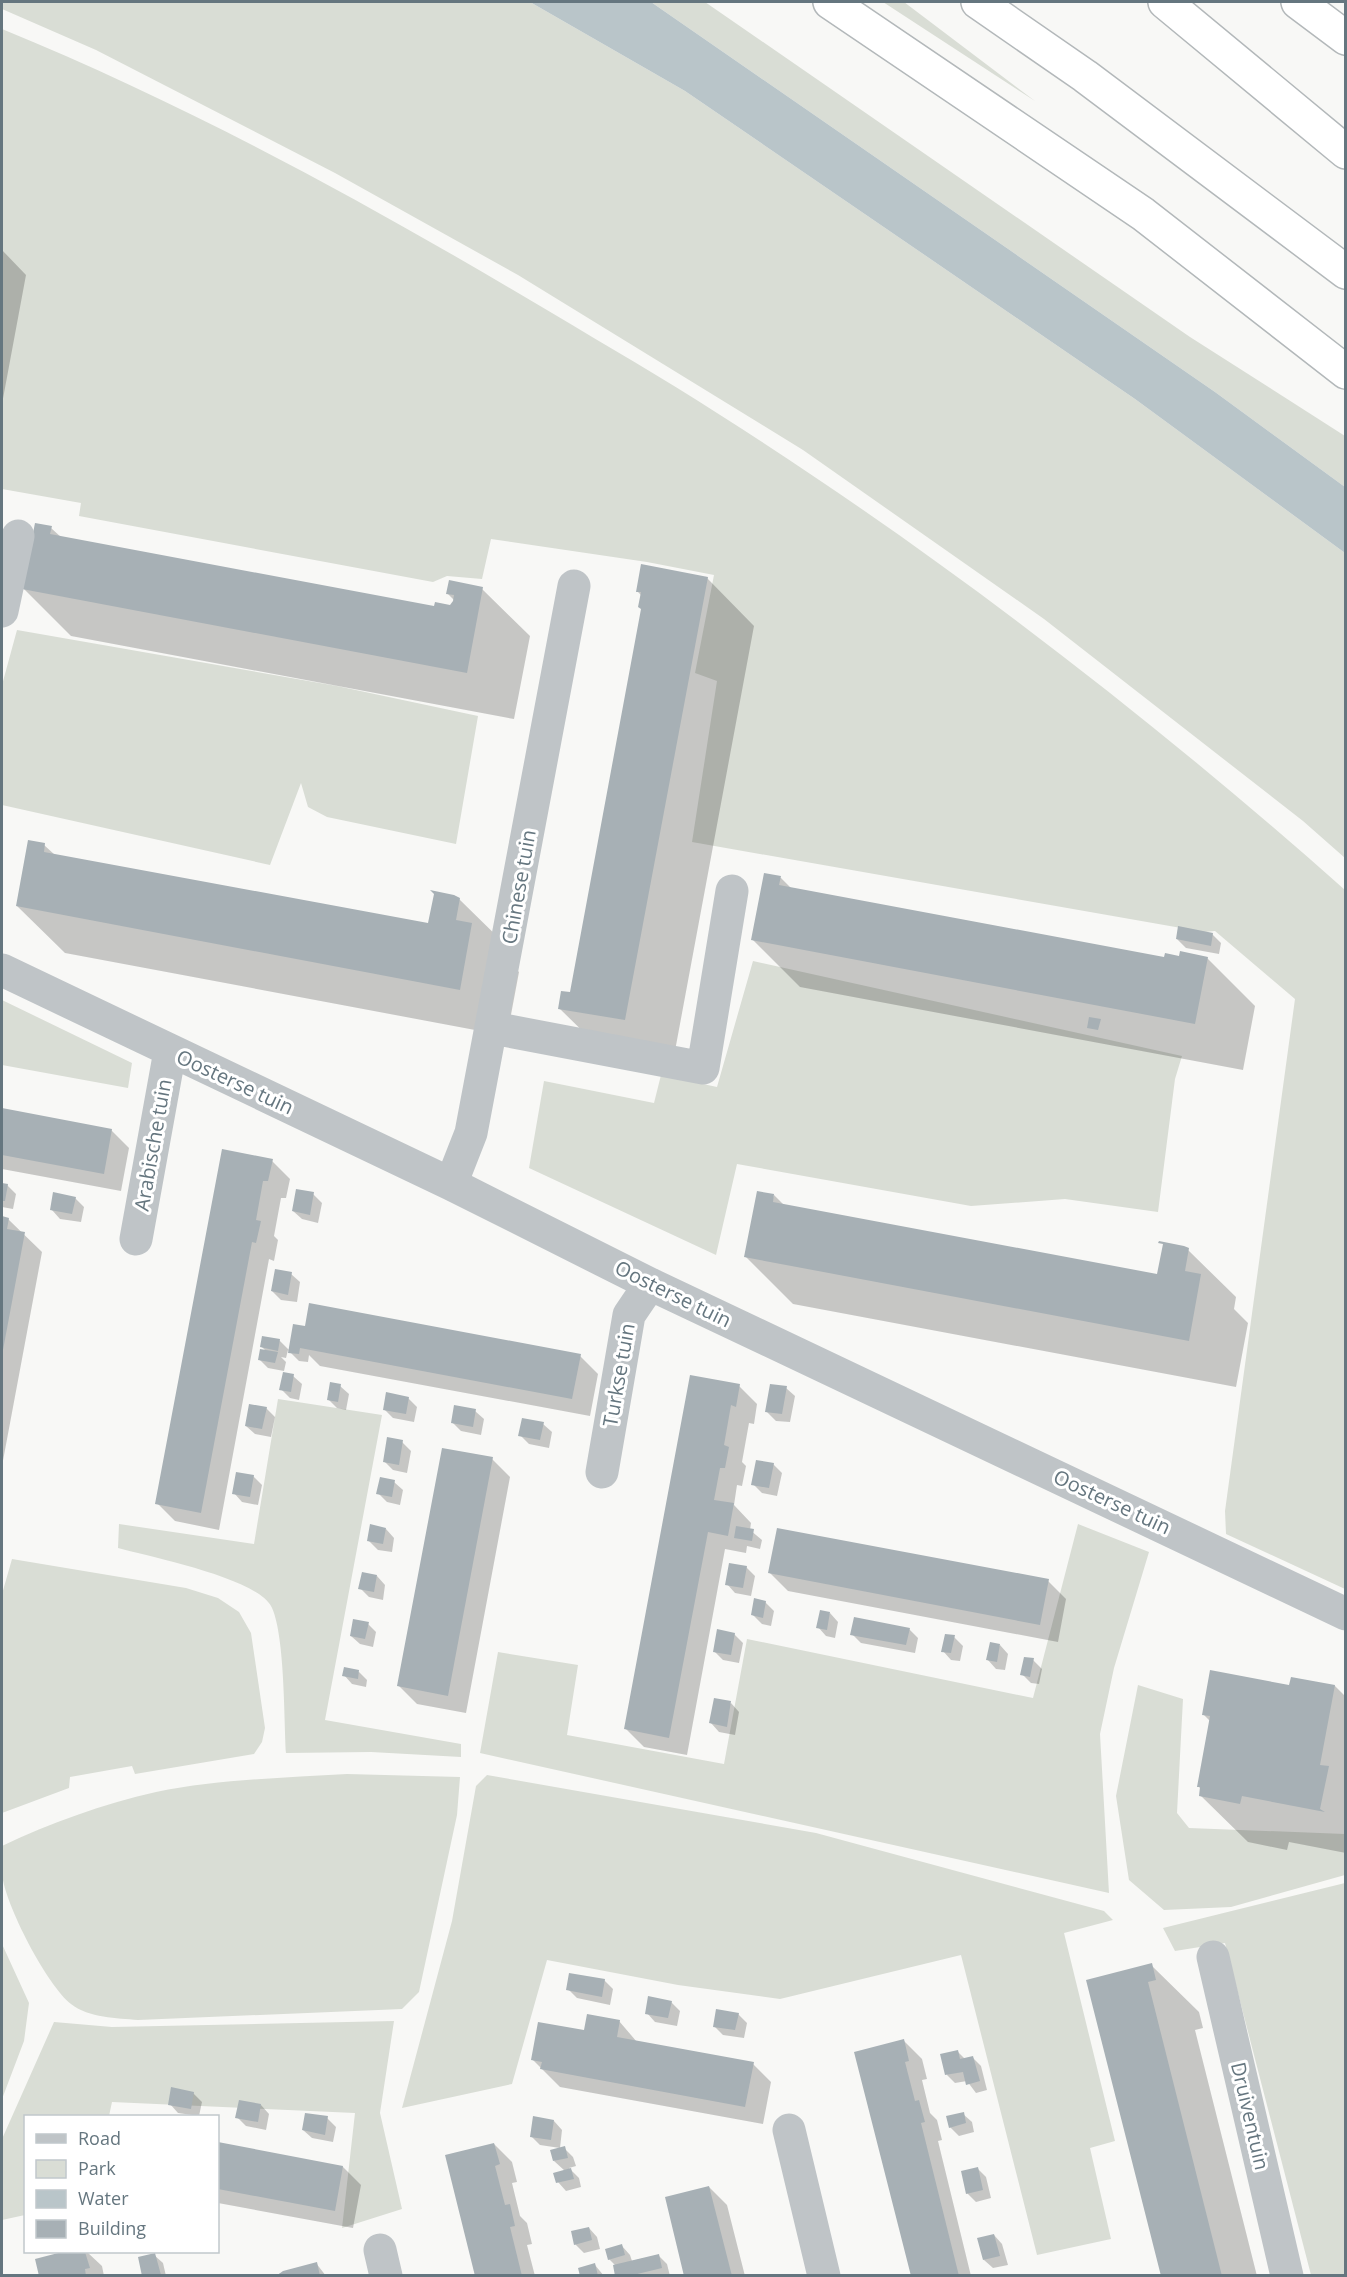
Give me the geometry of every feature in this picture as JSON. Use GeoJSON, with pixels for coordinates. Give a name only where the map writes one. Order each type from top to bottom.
{"type":"FeatureCollection","features":[{"type":"Feature","properties":{"kind":"highway"},"geometry":{"type":"LineString","coordinates":[[830,2],[1143,214],[1346,372]]}},
{"type":"Feature","properties":{"kind":"highway"},"geometry":{"type":"LineString","coordinates":[[978,2],[1085,76],[1346,272]]}},
{"type":"Feature","properties":{"kind":"highway"},"geometry":{"type":"LineString","coordinates":[[1165,2],[1346,152]]}},
{"type":"Feature","properties":{"kind":"highway"},"geometry":{"type":"LineString","coordinates":[[1298,2],[1346,38]]}},
{"type":"Feature","properties":{"kind":"street"},"geometry":{"type":"LineString","coordinates":[[2,611],[18,536]]}},
{"type":"Feature","properties":{"kind":"street","name":"Chinese tuin"},"geometry":{"type":"LineString","coordinates":[[451,1184],[471,1133],[493,1028],[574,586]]}},
{"type":"Feature","properties":{"kind":"street"},"geometry":{"type":"LineString","coordinates":[[493,1028],[703,1068],[732,891]]}},
{"type":"Feature","properties":{"kind":"street","name":"Oosterse tuin"},"geometry":{"type":"LineString","coordinates":[[2,970],[451,1184],[650,1284],[1346,1614]]}},
{"type":"Feature","properties":{"kind":"street","name":"Arabische tuin"},"geometry":{"type":"LineString","coordinates":[[136,1239],[170,1051]]}},
{"type":"Feature","properties":{"kind":"street","name":"Turkse tuin"},"geometry":{"type":"LineString","coordinates":[[602,1472],[629,1314],[650,1284]]}},
{"type":"Feature","properties":{"kind":"street","name":"Druiventuin"},"geometry":{"type":"LineString","coordinates":[[1213,1957],[1287,2276]]}},
{"type":"Feature","properties":{"kind":"street"},"geometry":{"type":"LineString","coordinates":[[789,2130],[824,2276]]}},
{"type":"Feature","properties":{"kind":"green space"},"geometry":{"type":"Polygon","coordinates":[[[2,2],[530,2],[685,91],[1135,399],[1345,553],[1345,858],[1303,821],[1044,619],[803,450],[518,275],[335,173],[96,50],[2,9],[2,2]]]}},
{"type":"Feature","properties":{"kind":"green space"},"geometry":{"type":"Polygon","coordinates":[[[651,2],[705,2],[1190,337],[1345,436],[1345,487],[1215,392],[651,2]]]}},
{"type":"Feature","properties":{"kind":"green space"},"geometry":{"type":"Polygon","coordinates":[[[883,2],[904,2],[1035,101],[883,2]]]}},
{"type":"Feature","properties":{"kind":"green space"},"geometry":{"type":"Polygon","coordinates":[[[2,29],[143,91],[282,160],[418,235],[717,413],[881,523],[1041,639],[1195,762],[1345,890],[1345,1589],[1226,1534],[1225,1511],[1295,999],[1215,931],[1204,932],[692,842],[717,681],[695,673],[714,575],[647,562],[491,539],[482,579],[447,576],[433,582],[79,516],[81,503],[2,489],[2,29]]]}},
{"type":"Feature","properties":{"kind":"green space"},"geometry":{"type":"Polygon","coordinates":[[[17,630],[337,686],[478,716],[456,844],[327,817],[308,807],[301,783],[270,865],[2,805],[2,685],[17,630]]]}},
{"type":"Feature","properties":{"kind":"green space"},"geometry":{"type":"Polygon","coordinates":[[[753,961],[1182,1056],[1175,1079],[1158,1212],[1065,1199],[971,1206],[737,1164],[716,1255],[529,1168],[544,1081],[654,1103],[661,1075],[717,1087],[753,961]]]}},
{"type":"Feature","properties":{"kind":"green space"},"geometry":{"type":"Polygon","coordinates":[[[2,1000],[132,1063],[128,1088],[2,1065],[2,1000]]]}},
{"type":"Feature","properties":{"kind":"green space"},"geometry":{"type":"Polygon","coordinates":[[[278,1399],[382,1415],[325,1720],[461,1744],[461,1757],[371,1752],[286,1753],[279,1635],[271,1606],[261,1596],[245,1586],[225,1578],[118,1548],[119,1524],[254,1544],[278,1399]]]}},
{"type":"Feature","properties":{"kind":"green space"},"geometry":{"type":"Polygon","coordinates":[[[1078,1524],[1149,1552],[1114,1668],[1100,1734],[1109,1893],[480,1753],[498,1652],[578,1665],[567,1735],[724,1764],[747,1639],[1033,1698],[1078,1524]]]}},
{"type":"Feature","properties":{"kind":"green space"},"geometry":{"type":"Polygon","coordinates":[[[12,1559],[186,1588],[218,1598],[239,1612],[251,1633],[265,1728],[262,1742],[254,1754],[135,1774],[132,1766],[70,1777],[69,1788],[2,1813],[2,1594],[12,1559]]]}},
{"type":"Feature","properties":{"kind":"green space"},"geometry":{"type":"Polygon","coordinates":[[[1138,1685],[1183,1699],[1177,1813],[1189,1828],[1345,1834],[1345,1875],[1231,1907],[1164,1910],[1129,1880],[1116,1796],[1138,1685]]]}},
{"type":"Feature","properties":{"kind":"green space"},"geometry":{"type":"Polygon","coordinates":[[[347,1774],[460,1777],[457,1815],[419,1992],[402,2009],[138,2020],[103,2017],[78,2009],[71,2004],[39,1963],[19,1924],[5,1888],[1,1871],[2,1846],[77,1815],[156,1792],[227,1782],[347,1774]]]}},
{"type":"Feature","properties":{"kind":"green space"},"geometry":{"type":"Polygon","coordinates":[[[487,1775],[816,1833],[1104,1911],[1113,1920],[1064,1933],[1115,2141],[1090,2148],[1111,2239],[1037,2255],[961,1955],[780,1999],[678,1985],[547,1960],[512,2084],[402,2108],[452,1921],[476,1786],[487,1775]]]}},
{"type":"Feature","properties":{"kind":"green space"},"geometry":{"type":"Polygon","coordinates":[[[1345,1883],[1345,2275],[1311,2275],[1225,1943],[1175,1951],[1163,1928],[1345,1883]]]}},
{"type":"Feature","properties":{"kind":"green space"},"geometry":{"type":"Polygon","coordinates":[[[2,1944],[29,2003],[24,2041],[2,2099],[2,1944]]]}},
{"type":"Feature","properties":{"kind":"green space"},"geometry":{"type":"Polygon","coordinates":[[[394,2021],[380,2113],[402,2209],[342,2228],[355,2113],[112,2102],[109,2115],[24,2115],[24,2215],[2,2220],[2,2139],[54,2022],[112,2027],[394,2021]]]}},
{"type":"Feature","properties":{"kind":"water"},"geometry":{"type":"Polygon","coordinates":[[[530,2],[651,2],[1215,392],[1345,487],[1345,553],[1135,399],[685,91],[530,2]]]}},
{"type":"Feature","properties":{"kind":"building"},"geometry":{"type":"Polygon","coordinates":[[[35,523],[52,526],[50,534],[434,606],[435,602],[450,605],[453,601],[454,595],[446,594],[449,580],[483,587],[467,673],[22,589],[35,523]]]}},
{"type":"Feature","properties":{"kind":"building"},"geometry":{"type":"Polygon","coordinates":[[[641,564],[708,577],[625,1020],[558,1009],[561,991],[570,992],[641,609],[638,607],[641,592],[636,592],[641,564]]]}},
{"type":"Feature","properties":{"kind":"building"},"geometry":{"type":"Polygon","coordinates":[[[28,840],[45,843],[44,852],[428,923],[434,894],[430,890],[454,895],[460,898],[456,920],[472,923],[460,990],[16,906],[28,840]]]}},
{"type":"Feature","properties":{"kind":"building"},"geometry":{"type":"Polygon","coordinates":[[[764,873],[781,876],[779,885],[1164,957],[1165,953],[1179,956],[1180,951],[1208,957],[1195,1024],[751,940],[764,873]]]}},
{"type":"Feature","properties":{"kind":"building"},"geometry":{"type":"Polygon","coordinates":[[[1178,926],[1213,933],[1211,946],[1176,939],[1178,926]]]}},
{"type":"Feature","properties":{"kind":"building"},"geometry":{"type":"Polygon","coordinates":[[[1089,1017],[1101,1019],[1098,1030],[1087,1028],[1089,1017]]]}},
{"type":"Feature","properties":{"kind":"building"},"geometry":{"type":"Polygon","coordinates":[[[2,1108],[112,1129],[104,1174],[2,1155],[2,1108]]]}},
{"type":"Feature","properties":{"kind":"building"},"geometry":{"type":"Polygon","coordinates":[[[222,1149],[273,1159],[268,1181],[263,1181],[256,1220],[261,1221],[256,1243],[252,1242],[201,1513],[155,1504],[222,1149]]]}},
{"type":"Feature","properties":{"kind":"building"},"geometry":{"type":"Polygon","coordinates":[[[2,1183],[8,1184],[5,1201],[2,1201],[2,1183]]]}},
{"type":"Feature","properties":{"kind":"building"},"geometry":{"type":"Polygon","coordinates":[[[296,1189],[314,1192],[310,1215],[292,1211],[296,1189]]]}},
{"type":"Feature","properties":{"kind":"building"},"geometry":{"type":"Polygon","coordinates":[[[757,1191],[774,1194],[773,1202],[1157,1274],[1163,1244],[1158,1243],[1159,1241],[1184,1246],[1189,1248],[1185,1271],[1201,1274],[1189,1341],[744,1257],[757,1191]]]}},
{"type":"Feature","properties":{"kind":"building"},"geometry":{"type":"Polygon","coordinates":[[[53,1192],[76,1197],[72,1214],[50,1210],[53,1192]]]}},
{"type":"Feature","properties":{"kind":"building"},"geometry":{"type":"Polygon","coordinates":[[[2,1216],[9,1218],[7,1229],[25,1232],[3,1350],[2,1216]]]}},
{"type":"Feature","properties":{"kind":"building"},"geometry":{"type":"Polygon","coordinates":[[[275,1269],[292,1272],[288,1295],[271,1291],[275,1269]]]}},
{"type":"Feature","properties":{"kind":"building"},"geometry":{"type":"Polygon","coordinates":[[[309,1303],[581,1354],[572,1399],[300,1348],[299,1354],[288,1353],[293,1324],[305,1326],[309,1303]]]}},
{"type":"Feature","properties":{"kind":"building"},"geometry":{"type":"Polygon","coordinates":[[[262,1336],[280,1339],[278,1351],[260,1347],[262,1336]]]}},
{"type":"Feature","properties":{"kind":"building"},"geometry":{"type":"Polygon","coordinates":[[[260,1349],[278,1352],[275,1363],[258,1360],[260,1349]]]}},
{"type":"Feature","properties":{"kind":"building"},"geometry":{"type":"Polygon","coordinates":[[[283,1372],[294,1374],[291,1392],[279,1390],[283,1372]]]}},
{"type":"Feature","properties":{"kind":"building"},"geometry":{"type":"Polygon","coordinates":[[[690,1375],[740,1384],[736,1407],[731,1405],[724,1445],[729,1447],[725,1468],[720,1468],[714,1500],[734,1503],[728,1536],[708,1532],[669,1738],[624,1729],[690,1375]]]}},
{"type":"Feature","properties":{"kind":"building"},"geometry":{"type":"Polygon","coordinates":[[[330,1382],[341,1384],[338,1402],[327,1400],[330,1382]]]}},
{"type":"Feature","properties":{"kind":"building"},"geometry":{"type":"Polygon","coordinates":[[[770,1384],[787,1386],[782,1414],[765,1412],[770,1384]]]}},
{"type":"Feature","properties":{"kind":"building"},"geometry":{"type":"Polygon","coordinates":[[[386,1392],[409,1397],[406,1414],[383,1410],[386,1392]]]}},
{"type":"Feature","properties":{"kind":"building"},"geometry":{"type":"Polygon","coordinates":[[[249,1404],[267,1407],[262,1429],[245,1426],[249,1404]]]}},
{"type":"Feature","properties":{"kind":"building"},"geometry":{"type":"Polygon","coordinates":[[[454,1405],[476,1409],[473,1427],[451,1423],[454,1405]]]}},
{"type":"Feature","properties":{"kind":"building"},"geometry":{"type":"Polygon","coordinates":[[[522,1418],[544,1422],[540,1440],[518,1436],[522,1418]]]}},
{"type":"Feature","properties":{"kind":"building"},"geometry":{"type":"Polygon","coordinates":[[[387,1437],[403,1440],[399,1465],[383,1462],[387,1437]]]}},
{"type":"Feature","properties":{"kind":"building"},"geometry":{"type":"Polygon","coordinates":[[[442,1448],[493,1457],[448,1696],[397,1686],[442,1448]]]}},
{"type":"Feature","properties":{"kind":"building"},"geometry":{"type":"Polygon","coordinates":[[[756,1460],[774,1463],[769,1488],[751,1485],[756,1460]]]}},
{"type":"Feature","properties":{"kind":"building"},"geometry":{"type":"Polygon","coordinates":[[[236,1472],[254,1475],[250,1497],[232,1494],[236,1472]]]}},
{"type":"Feature","properties":{"kind":"building"},"geometry":{"type":"Polygon","coordinates":[[[380,1477],[395,1480],[392,1497],[376,1494],[380,1477]]]}},
{"type":"Feature","properties":{"kind":"building"},"geometry":{"type":"Polygon","coordinates":[[[370,1524],[386,1528],[383,1544],[367,1541],[370,1524]]]}},
{"type":"Feature","properties":{"kind":"building"},"geometry":{"type":"Polygon","coordinates":[[[736,1526],[754,1529],[752,1541],[734,1538],[736,1526]]]}},
{"type":"Feature","properties":{"kind":"building"},"geometry":{"type":"Polygon","coordinates":[[[777,1528],[1049,1579],[1040,1625],[768,1573],[777,1528]]]}},
{"type":"Feature","properties":{"kind":"building"},"geometry":{"type":"Polygon","coordinates":[[[729,1563],[747,1566],[743,1588],[725,1585],[729,1563]]]}},
{"type":"Feature","properties":{"kind":"building"},"geometry":{"type":"Polygon","coordinates":[[[362,1572],[377,1575],[374,1592],[358,1589],[362,1572]]]}},
{"type":"Feature","properties":{"kind":"building"},"geometry":{"type":"Polygon","coordinates":[[[754,1598],[766,1601],[763,1618],[751,1615],[754,1598]]]}},
{"type":"Feature","properties":{"kind":"building"},"geometry":{"type":"Polygon","coordinates":[[[820,1610],[830,1612],[827,1630],[816,1628],[820,1610]]]}},
{"type":"Feature","properties":{"kind":"building"},"geometry":{"type":"Polygon","coordinates":[[[854,1617],[910,1628],[906,1645],[850,1635],[854,1617]]]}},
{"type":"Feature","properties":{"kind":"building"},"geometry":{"type":"Polygon","coordinates":[[[353,1619],[369,1622],[365,1639],[350,1636],[353,1619]]]}},
{"type":"Feature","properties":{"kind":"building"},"geometry":{"type":"Polygon","coordinates":[[[717,1629],[735,1633],[731,1655],[713,1652],[717,1629]]]}},
{"type":"Feature","properties":{"kind":"building"},"geometry":{"type":"Polygon","coordinates":[[[945,1634],[955,1635],[951,1653],[941,1652],[945,1634]]]}},
{"type":"Feature","properties":{"kind":"building"},"geometry":{"type":"Polygon","coordinates":[[[990,1642],[1000,1644],[997,1662],[986,1660],[990,1642]]]}},
{"type":"Feature","properties":{"kind":"building"},"geometry":{"type":"Polygon","coordinates":[[[1024,1657],[1034,1658],[1030,1677],[1020,1675],[1024,1657]]]}},
{"type":"Feature","properties":{"kind":"building"},"geometry":{"type":"Polygon","coordinates":[[[344,1667],[359,1670],[358,1679],[342,1676],[344,1667]]]}},
{"type":"Feature","properties":{"kind":"building"},"geometry":{"type":"Polygon","coordinates":[[[1210,1670],[1289,1685],[1291,1677],[1335,1685],[1320,1765],[1329,1766],[1320,1809],[1325,1812],[1242,1796],[1240,1804],[1199,1796],[1200,1787],[1197,1787],[1210,1716],[1202,1715],[1210,1670]]]}},
{"type":"Feature","properties":{"kind":"building"},"geometry":{"type":"Polygon","coordinates":[[[714,1698],[731,1701],[727,1727],[709,1723],[714,1698]]]}},
{"type":"Feature","properties":{"kind":"building"},"geometry":{"type":"Polygon","coordinates":[[[1152,1963],[1156,1980],[1148,1982],[1222,2276],[1161,2276],[1086,1980],[1152,1963]]]}},
{"type":"Feature","properties":{"kind":"building"},"geometry":{"type":"Polygon","coordinates":[[[569,1973],[605,1979],[602,1997],[566,1990],[569,1973]]]}},
{"type":"Feature","properties":{"kind":"building"},"geometry":{"type":"Polygon","coordinates":[[[648,1996],[672,2001],[668,2018],[645,2014],[648,1996]]]}},
{"type":"Feature","properties":{"kind":"building"},"geometry":{"type":"Polygon","coordinates":[[[716,2009],[739,2013],[735,2030],[713,2027],[716,2009]]]}},
{"type":"Feature","properties":{"kind":"building"},"geometry":{"type":"Polygon","coordinates":[[[587,2014],[620,2020],[617,2037],[754,2062],[745,2107],[540,2069],[542,2062],[531,2060],[538,2022],[584,2030],[587,2014]]]}},
{"type":"Feature","properties":{"kind":"building"},"geometry":{"type":"Polygon","coordinates":[[[904,2039],[909,2061],[905,2062],[915,2101],[919,2100],[925,2122],[921,2123],[959,2276],[911,2276],[854,2052],[904,2039]]]}},
{"type":"Feature","properties":{"kind":"building"},"geometry":{"type":"Polygon","coordinates":[[[958,2050],[960,2059],[973,2056],[980,2081],[966,2085],[963,2072],[945,2075],[940,2054],[958,2050]]]}},
{"type":"Feature","properties":{"kind":"building"},"geometry":{"type":"Polygon","coordinates":[[[171,2087],[194,2092],[191,2109],[168,2105],[171,2087]]]}},
{"type":"Feature","properties":{"kind":"building"},"geometry":{"type":"Polygon","coordinates":[[[239,2100],[261,2104],[258,2122],[235,2118],[239,2100]]]}},
{"type":"Feature","properties":{"kind":"building"},"geometry":{"type":"Polygon","coordinates":[[[964,2112],[966,2123],[949,2128],[946,2116],[964,2112]]]}},
{"type":"Feature","properties":{"kind":"building"},"geometry":{"type":"Polygon","coordinates":[[[305,2113],[328,2116],[325,2135],[302,2130],[305,2113]]]}},
{"type":"Feature","properties":{"kind":"building"},"geometry":{"type":"Polygon","coordinates":[[[533,2116],[554,2120],[551,2140],[530,2137],[533,2116]]]}},
{"type":"Feature","properties":{"kind":"building"},"geometry":{"type":"Polygon","coordinates":[[[219,2142],[343,2166],[335,2211],[219,2189],[219,2142]]]}},
{"type":"Feature","properties":{"kind":"building"},"geometry":{"type":"Polygon","coordinates":[[[494,2143],[500,2164],[495,2166],[505,2205],[510,2204],[515,2226],[510,2227],[522,2276],[475,2276],[445,2155],[494,2143]]]}},
{"type":"Feature","properties":{"kind":"building"},"geometry":{"type":"Polygon","coordinates":[[[565,2146],[568,2158],[553,2161],[550,2150],[565,2146]]]}},
{"type":"Feature","properties":{"kind":"building"},"geometry":{"type":"Polygon","coordinates":[[[978,2167],[983,2190],[966,2194],[961,2171],[978,2167]]]}},
{"type":"Feature","properties":{"kind":"building"},"geometry":{"type":"Polygon","coordinates":[[[571,2168],[574,2179],[556,2183],[553,2173],[571,2168]]]}},
{"type":"Feature","properties":{"kind":"building"},"geometry":{"type":"Polygon","coordinates":[[[709,2186],[732,2276],[684,2276],[665,2197],[709,2186]]]}},
{"type":"Feature","properties":{"kind":"building"},"geometry":{"type":"Polygon","coordinates":[[[589,2227],[592,2240],[574,2245],[571,2231],[589,2227]]]}},
{"type":"Feature","properties":{"kind":"building"},"geometry":{"type":"Polygon","coordinates":[[[994,2234],[1000,2256],[983,2260],[977,2238],[994,2234]]]}},
{"type":"Feature","properties":{"kind":"building"},"geometry":{"type":"Polygon","coordinates":[[[622,2244],[625,2255],[608,2260],[605,2249],[622,2244]]]}},
{"type":"Feature","properties":{"kind":"building"},"geometry":{"type":"Polygon","coordinates":[[[58,2253],[85,2253],[90,2268],[85,2269],[86,2276],[39,2276],[35,2259],[58,2253]]]}},
{"type":"Feature","properties":{"kind":"building"},"geometry":{"type":"Polygon","coordinates":[[[155,2253],[161,2275],[142,2276],[138,2257],[155,2253]]]}},
{"type":"Feature","properties":{"kind":"building"},"geometry":{"type":"Polygon","coordinates":[[[659,2254],[662,2268],[629,2276],[615,2276],[613,2265],[659,2254]]]}},
{"type":"Feature","properties":{"kind":"building"},"geometry":{"type":"Polygon","coordinates":[[[317,2262],[320,2276],[276,2276],[283,2271],[317,2262]]]}},
{"type":"Feature","properties":{"kind":"building"},"geometry":{"type":"Polygon","coordinates":[[[595,2263],[598,2276],[580,2276],[578,2268],[595,2263]]]}}]}
